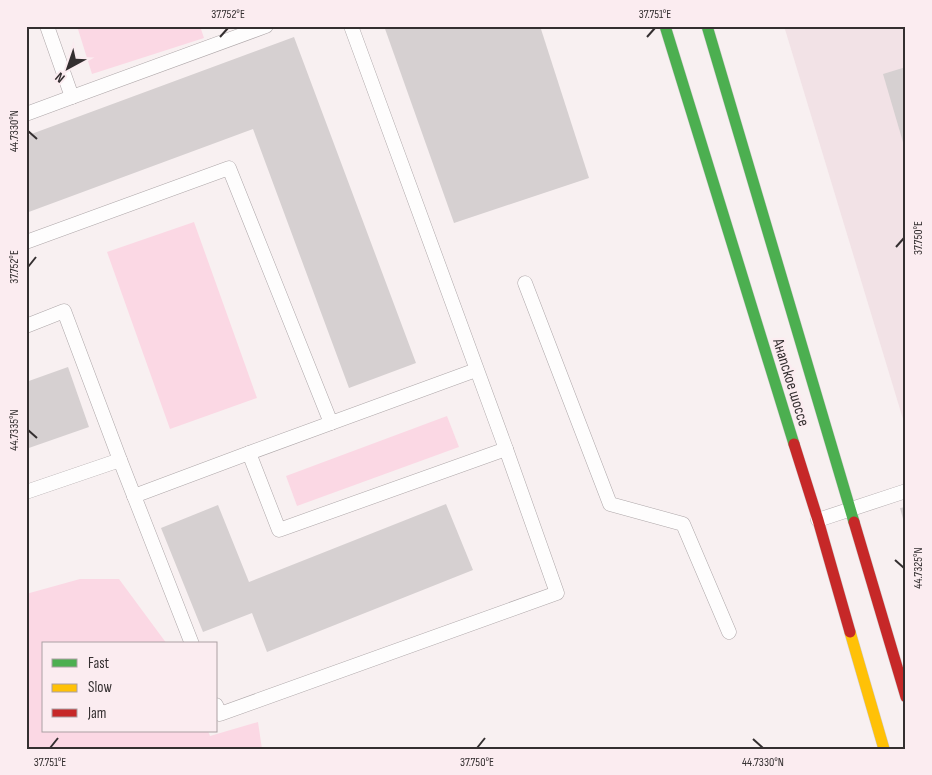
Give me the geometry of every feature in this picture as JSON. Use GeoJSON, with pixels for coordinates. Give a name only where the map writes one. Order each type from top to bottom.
{"type":"FeatureCollection","features":[{"type":"Feature","properties":{"kind":"highway","name":"Анапское шоссе"},"geometry":{"type":"LineString","coordinates":[[665,26],[818,520],[884,749]]}},
{"type":"Feature","properties":{"kind":"highway","name":"Анапское шоссе"},"geometry":{"type":"LineString","coordinates":[[707,26],[906,697]]}},
{"type":"Feature","properties":{"kind":"lane"},"geometry":{"type":"LineString","coordinates":[[47,26],[72,97]]}},
{"type":"Feature","properties":{"kind":"lane"},"geometry":{"type":"LineString","coordinates":[[26,114],[266,26]]}},
{"type":"Feature","properties":{"kind":"lane"},"geometry":{"type":"LineString","coordinates":[[218,710],[220,714],[557,593],[351,26]]}},
{"type":"Feature","properties":{"kind":"lane"},"geometry":{"type":"LineString","coordinates":[[26,242],[229,168],[331,423]]}},
{"type":"Feature","properties":{"kind":"lane"},"geometry":{"type":"LineString","coordinates":[[525,284],[610,504],[683,524],[729,632]]}},
{"type":"Feature","properties":{"kind":"lane"},"geometry":{"type":"LineString","coordinates":[[27,324],[64,311],[191,642]]}},
{"type":"Feature","properties":{"kind":"lane"},"geometry":{"type":"LineString","coordinates":[[134,496],[476,370]]}},
{"type":"Feature","properties":{"kind":"lane"},"geometry":{"type":"LineString","coordinates":[[249,453],[279,530],[506,449]]}},
{"type":"Feature","properties":{"kind":"lane"},"geometry":{"type":"LineString","coordinates":[[26,492],[120,460]]}},
{"type":"Feature","properties":{"kind":"lane"},"geometry":{"type":"LineString","coordinates":[[818,520],[906,491]]}},
{"type":"Feature","properties":{"kind":"shaded area"},"geometry":{"type":"Polygon","coordinates":[[[77,26],[200,26],[204,38],[92,74],[77,26]]]}},
{"type":"Feature","properties":{"kind":"shaded area"},"geometry":{"type":"Polygon","coordinates":[[[784,26],[906,26],[906,429],[784,26]]]}},
{"type":"Feature","properties":{"kind":"shaded area"},"geometry":{"type":"Polygon","coordinates":[[[194,222],[257,398],[170,429],[107,252],[194,222]]]}},
{"type":"Feature","properties":{"kind":"shaded area"},"geometry":{"type":"Polygon","coordinates":[[[447,416],[459,447],[297,506],[286,476],[447,416]]]}},
{"type":"Feature","properties":{"kind":"shaded area"},"geometry":{"type":"Polygon","coordinates":[[[80,579],[119,579],[166,642],[42,642],[42,732],[208,732],[210,736],[258,722],[262,749],[26,749],[26,594],[80,579]]]}},
{"type":"Feature","properties":{"kind":"building"},"geometry":{"type":"Polygon","coordinates":[[[384,26],[540,26],[589,178],[454,223],[384,26]]]}},
{"type":"Feature","properties":{"kind":"building"},"geometry":{"type":"Polygon","coordinates":[[[294,37],[416,363],[349,388],[253,129],[26,213],[26,136],[294,37]]]}},
{"type":"Feature","properties":{"kind":"building"},"geometry":{"type":"Polygon","coordinates":[[[906,67],[906,149],[905,149],[883,74],[906,67]]]}},
{"type":"Feature","properties":{"kind":"building"},"geometry":{"type":"Polygon","coordinates":[[[68,367],[89,427],[26,449],[26,382],[68,367]]]}},
{"type":"Feature","properties":{"kind":"building"},"geometry":{"type":"Polygon","coordinates":[[[446,504],[473,570],[267,652],[252,613],[203,632],[161,528],[218,505],[249,582],[446,504]]]}},
{"type":"Feature","properties":{"kind":"building"},"geometry":{"type":"Polygon","coordinates":[[[906,507],[906,526],[905,526],[900,508],[906,507]]]}},
{"type":"Feature","properties":{"kind":"traffic: fast"},"geometry":{"type":"LineString","coordinates":[[665,26],[794,444]]}},
{"type":"Feature","properties":{"kind":"traffic: fast"},"geometry":{"type":"LineString","coordinates":[[707,26],[854,522]]}},
{"type":"Feature","properties":{"kind":"traffic: slow"},"geometry":{"type":"LineString","coordinates":[[850,632],[884,749]]}},
{"type":"Feature","properties":{"kind":"traffic: jam"},"geometry":{"type":"LineString","coordinates":[[794,444],[850,632]]}},
{"type":"Feature","properties":{"kind":"traffic: jam"},"geometry":{"type":"LineString","coordinates":[[854,522],[906,697]]}}]}
